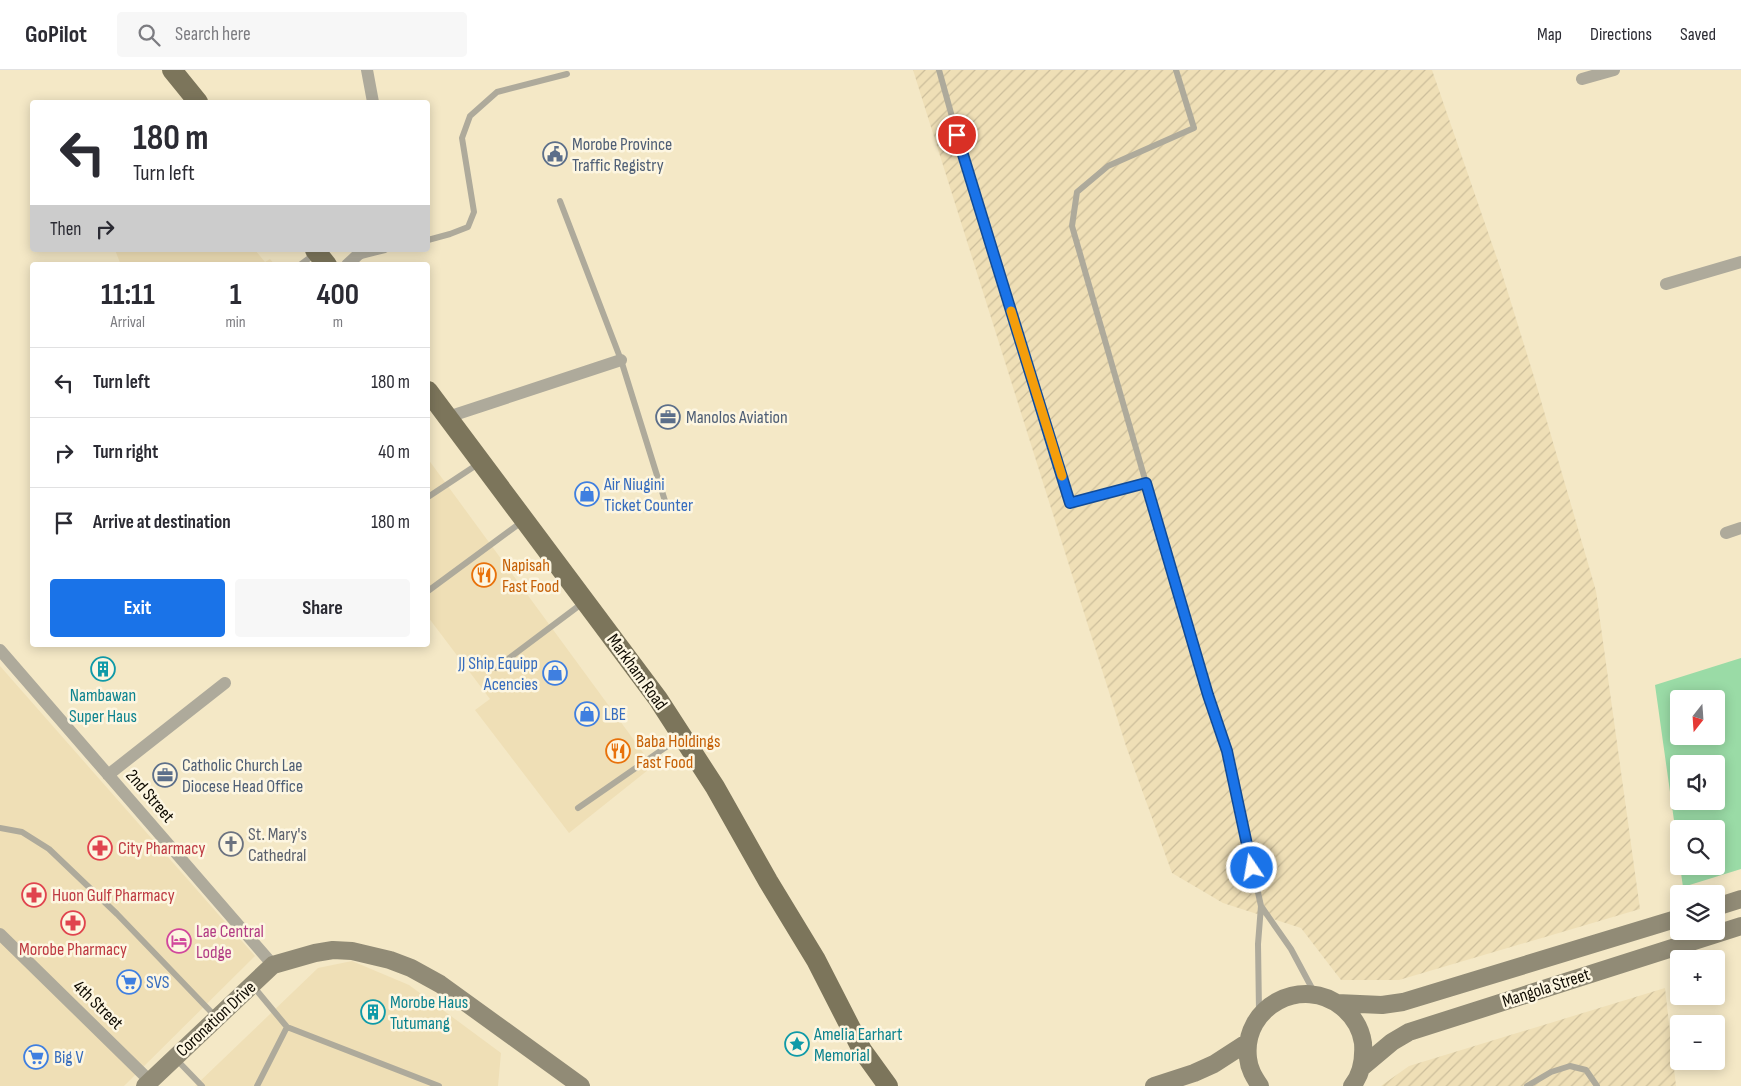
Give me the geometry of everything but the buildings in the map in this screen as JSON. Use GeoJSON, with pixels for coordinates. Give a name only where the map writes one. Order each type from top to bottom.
{"type":"FeatureCollection","features":[{"type":"Feature","properties":{"kind":"main road"},"geometry":{"type":"LineString","coordinates":[[172,70],[196,100]]}},
{"type":"Feature","properties":{"kind":"main road","name":"Markham Road"},"geometry":{"type":"LineString","coordinates":[[430,399],[448,418],[658,699],[715,787],[768,881],[816,960],[862,1050],[888,1086]]}},
{"type":"Feature","properties":{"kind":"main road"},"geometry":{"type":"LineString","coordinates":[[1725,903],[1741,899]]}},
{"type":"Feature","properties":{"kind":"main road","name":"Mangola Street"},"geometry":{"type":"LineString","coordinates":[[1337,1003],[1382,1004],[1403,1002],[1670,921]]}},
{"type":"Feature","properties":{"kind":"main road","name":"Mangola Street"},"geometry":{"type":"LineString","coordinates":[[1355,1081],[1392,1042],[1409,1032],[1741,926]]}},
{"type":"Feature","properties":{"kind":"main road","name":"Coronation Drive"},"geometry":{"type":"LineString","coordinates":[[148,1083],[273,965],[333,950],[352,951],[390,960],[411,968],[440,984],[581,1086]]}},
{"type":"Feature","properties":{"kind":"main road"},"geometry":{"type":"LineString","coordinates":[[1260,1086],[1252,1074],[1248,1058],[1248,1042],[1252,1028],[1259,1017],[1270,1006],[1284,998],[1300,994],[1316,994],[1337,1003],[1348,1012],[1357,1024],[1364,1053],[1355,1081]]}},
{"type":"Feature","properties":{"kind":"main road"},"geometry":{"type":"LineString","coordinates":[[1154,1086],[1194,1073],[1214,1064],[1248,1042]]}},
{"type":"Feature","properties":{"kind":"main road","name":"Markham Road"},"geometry":{"type":"LineString","coordinates":[[862,1050],[870,1086]]}},
{"type":"Feature","properties":{"kind":"street"},"geometry":{"type":"LineString","coordinates":[[368,70],[373,100]]}},
{"type":"Feature","properties":{"kind":"street"},"geometry":{"type":"LineString","coordinates":[[1582,79],[1614,70]]}},
{"type":"Feature","properties":{"kind":"street"},"geometry":{"type":"LineString","coordinates":[[350,262],[360,253]]}},
{"type":"Feature","properties":{"kind":"street"},"geometry":{"type":"LineString","coordinates":[[1666,284],[1741,262]]}},
{"type":"Feature","properties":{"kind":"street"},"geometry":{"type":"LineString","coordinates":[[448,418],[621,360]]}},
{"type":"Feature","properties":{"kind":"street"},"geometry":{"type":"LineString","coordinates":[[1726,532],[1741,528]]}},
{"type":"Feature","properties":{"kind":"street","name":"2nd Street"},"geometry":{"type":"LineString","coordinates":[[0,650],[273,965]]}},
{"type":"Feature","properties":{"kind":"street"},"geometry":{"type":"LineString","coordinates":[[108,775],[226,683]]}},
{"type":"Feature","properties":{"kind":"street","name":"4th Street"},"geometry":{"type":"LineString","coordinates":[[0,934],[148,1083]]}},
{"type":"Feature","properties":{"kind":"lane"},"geometry":{"type":"LineString","coordinates":[[939,70],[966,167],[1070,503],[1146,483]]}},
{"type":"Feature","properties":{"kind":"lane"},"geometry":{"type":"LineString","coordinates":[[1176,70],[1194,128],[1108,166],[1078,192],[1072,226],[1208,695],[1227,751],[1261,906],[1258,944],[1259,1017]]}},
{"type":"Feature","properties":{"kind":"lane"},"geometry":{"type":"LineString","coordinates":[[430,239],[468,227],[474,212],[462,138],[470,116],[498,92],[567,74]]}},
{"type":"Feature","properties":{"kind":"lane"},"geometry":{"type":"LineString","coordinates":[[560,201],[621,360],[665,501]]}},
{"type":"Feature","properties":{"kind":"lane"},"geometry":{"type":"LineString","coordinates":[[306,262],[319,256]]}},
{"type":"Feature","properties":{"kind":"lane"},"geometry":{"type":"LineString","coordinates":[[430,496],[481,462]]}},
{"type":"Feature","properties":{"kind":"lane"},"geometry":{"type":"LineString","coordinates":[[430,589],[524,520]]}},
{"type":"Feature","properties":{"kind":"lane"},"geometry":{"type":"LineString","coordinates":[[496,668],[585,602]]}},
{"type":"Feature","properties":{"kind":"lane"},"geometry":{"type":"LineString","coordinates":[[578,808],[682,736]]}},
{"type":"Feature","properties":{"kind":"lane"},"geometry":{"type":"LineString","coordinates":[[0,828],[22,832],[49,849],[117,914],[217,1018]]}},
{"type":"Feature","properties":{"kind":"lane"},"geometry":{"type":"LineString","coordinates":[[1261,906],[1291,949],[1316,994]]}},
{"type":"Feature","properties":{"kind":"lane"},"geometry":{"type":"LineString","coordinates":[[252,985],[287,1027],[438,1086]]}},
{"type":"Feature","properties":{"kind":"lane"},"geometry":{"type":"LineString","coordinates":[[257,1086],[287,1027]]}},
{"type":"Feature","properties":{"kind":"lane"},"geometry":{"type":"LineString","coordinates":[[175,1058],[202,1086]]}},
{"type":"Feature","properties":{"kind":"lane"},"geometry":{"type":"LineString","coordinates":[[1527,1086],[1551,1072],[1570,1066],[1586,1070],[1598,1086]]}},
{"type":"Feature","properties":{"kind":"shaded area"},"geometry":{"type":"Polygon","coordinates":[[[913,70],[1432,70],[1500,267],[1596,591],[1640,909],[1399,980],[1341,980],[1301,928],[1223,903],[1172,873],[1126,746],[913,70]]]}},
{"type":"Feature","properties":{"kind":"shaded area"},"geometry":{"type":"Polygon","coordinates":[[[116,252],[257,252],[265,262],[120,262],[116,252]]]}},
{"type":"Feature","properties":{"kind":"shaded area"},"geometry":{"type":"Polygon","coordinates":[[[430,462],[653,766],[569,833],[475,710],[490,699],[430,620],[430,462]]]}},
{"type":"Feature","properties":{"kind":"shaded area"},"geometry":{"type":"Polygon","coordinates":[[[0,666],[255,956],[124,1086],[0,1086],[0,666]]]}},
{"type":"Feature","properties":{"kind":"shaded area"},"geometry":{"type":"Polygon","coordinates":[[[352,961],[409,985],[501,1053],[498,1086],[195,1086],[318,968],[352,961]]]}},
{"type":"Feature","properties":{"kind":"shaded area"},"geometry":{"type":"Polygon","coordinates":[[[1665,988],[1670,1033],[1670,1070],[1674,1070],[1676,1086],[1381,1086],[1409,1066],[1665,988]]]}},
{"type":"Feature","properties":{"kind":"green space"},"geometry":{"type":"Polygon","coordinates":[[[1741,658],[1741,869],[1725,874],[1725,820],[1674,820],[1673,810],[1725,810],[1725,755],[1670,755],[1670,792],[1655,685],[1741,658]]]}},
{"type":"Feature","properties":{"kind":"green space"},"geometry":{"type":"Polygon","coordinates":[[[1681,875],[1722,875],[1689,885],[1683,885],[1681,875]]]}},
{"type":"Feature","properties":{"kind":"slow traffic"},"geometry":{"type":"LineString","coordinates":[[1011,311],[1062,476]]}},
{"type":"Feature","properties":{"kind":"place","name":"Morobe Province Traffic Registry"},"geometry":{"type":"Point","coordinates":[555,154]}},
{"type":"Feature","properties":{"kind":"place","name":"Manolos Aviation"},"geometry":{"type":"Point","coordinates":[668,417]}},
{"type":"Feature","properties":{"kind":"place","name":"Air Niugini Ticket Counter"},"geometry":{"type":"Point","coordinates":[587,494]}},
{"type":"Feature","properties":{"kind":"place","name":"Napisah Fast Food"},"geometry":{"type":"Point","coordinates":[484,575]}},
{"type":"Feature","properties":{"kind":"place","name":"Nambawan Super Haus"},"geometry":{"type":"Point","coordinates":[103,669]}},
{"type":"Feature","properties":{"kind":"place","name":"JJ Ship Equipp Acencies"},"geometry":{"type":"Point","coordinates":[555,673]}},
{"type":"Feature","properties":{"kind":"place","name":"LBE"},"geometry":{"type":"Point","coordinates":[587,714]}},
{"type":"Feature","properties":{"kind":"place","name":"Baba Holdings Fast Food"},"geometry":{"type":"Point","coordinates":[618,751]}},
{"type":"Feature","properties":{"kind":"place","name":"Catholic Church Lae Diocese Head Office"},"geometry":{"type":"Point","coordinates":[165,775]}},
{"type":"Feature","properties":{"kind":"place","name":"St. Mary's Cathedral"},"geometry":{"type":"Point","coordinates":[231,844]}},
{"type":"Feature","properties":{"kind":"place","name":"City Pharmacy"},"geometry":{"type":"Point","coordinates":[100,848]}},
{"type":"Feature","properties":{"kind":"place","name":"Huon Gulf Pharmacy"},"geometry":{"type":"Point","coordinates":[34,895]}},
{"type":"Feature","properties":{"kind":"place","name":"Morobe Pharmacy"},"geometry":{"type":"Point","coordinates":[73,923]}},
{"type":"Feature","properties":{"kind":"place","name":"Lae Central Lodge"},"geometry":{"type":"Point","coordinates":[179,941]}},
{"type":"Feature","properties":{"kind":"place","name":"SVS"},"geometry":{"type":"Point","coordinates":[129,982]}},
{"type":"Feature","properties":{"kind":"place","name":"Morobe Haus Tutumang"},"geometry":{"type":"Point","coordinates":[373,1012]}},
{"type":"Feature","properties":{"kind":"place","name":"Amelia Earhart Memorial"},"geometry":{"type":"Point","coordinates":[797,1044]}},
{"type":"Feature","properties":{"kind":"place","name":"Big V"},"geometry":{"type":"Point","coordinates":[36,1057]}},
{"type":"Feature","properties":{"kind":"route"},"geometry":{"type":"LineString","coordinates":[[957,135],[1070,503],[1146,483],[1208,695],[1227,751],[1252,868]]}}]}
